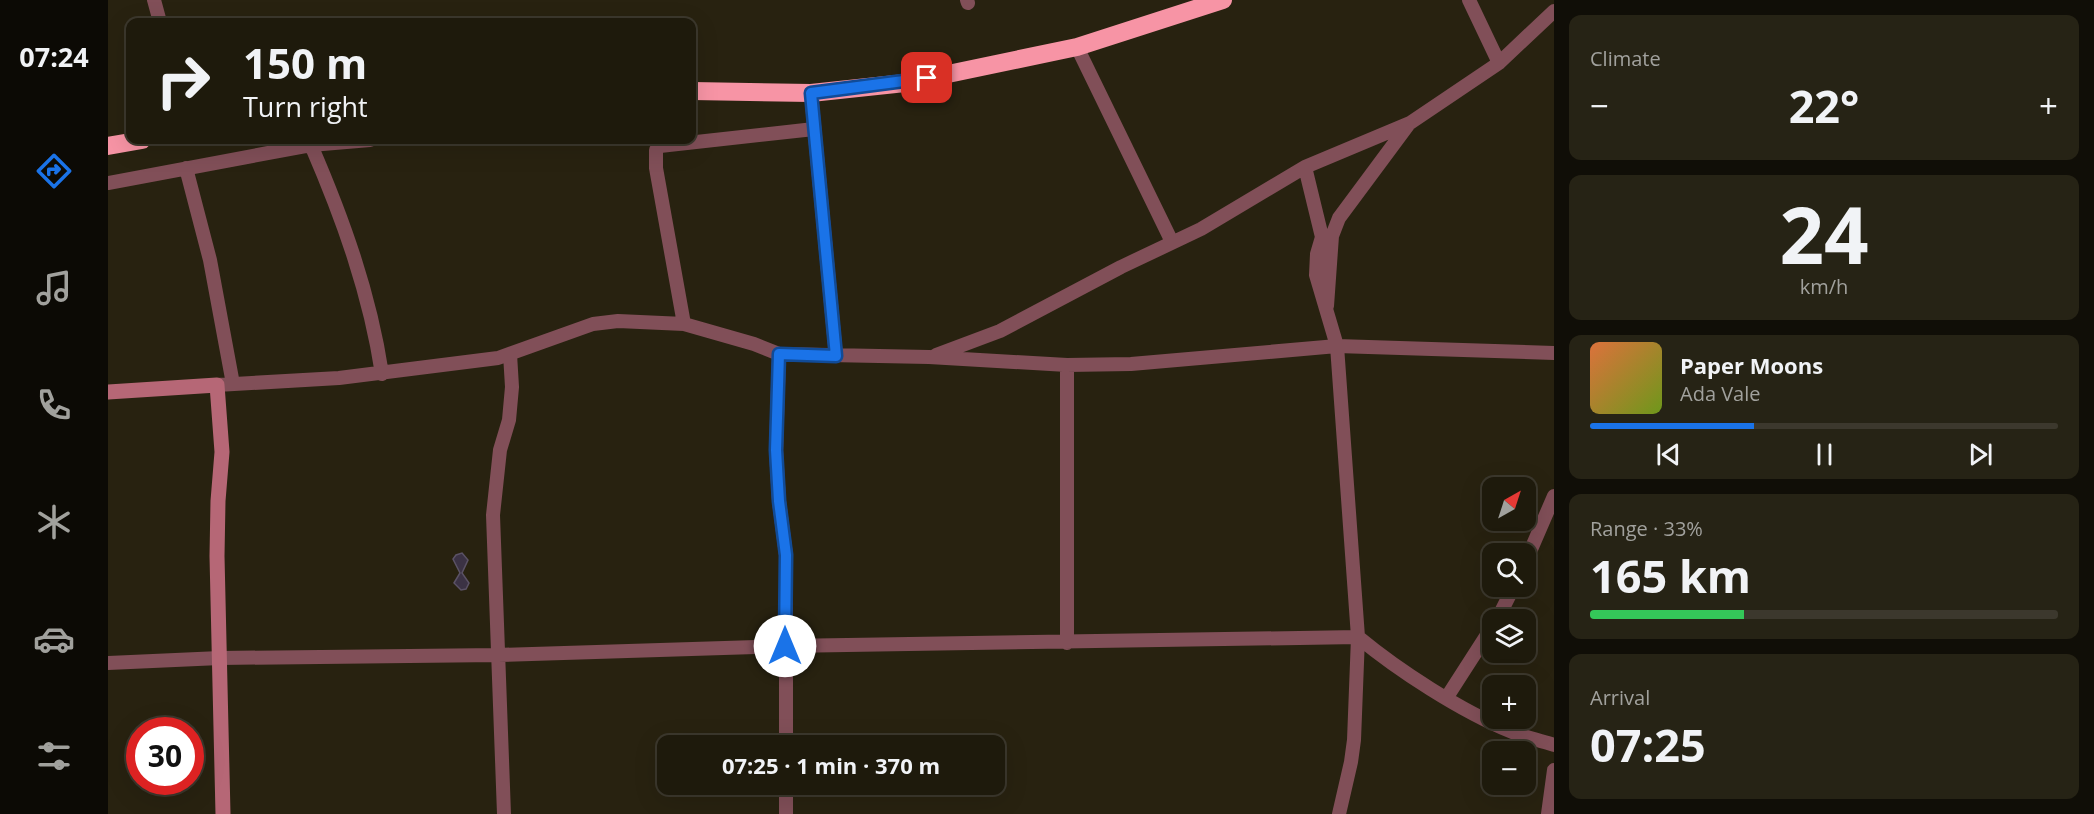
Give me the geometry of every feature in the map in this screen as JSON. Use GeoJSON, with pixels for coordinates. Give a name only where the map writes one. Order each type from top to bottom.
{"type":"FeatureCollection","features":[{"type":"Feature","properties":{"kind":"highway"},"geometry":{"type":"LineString","coordinates":[[696,91],[811,93],[905,83],[1077,47],[1223,0]]}},
{"type":"Feature","properties":{"kind":"highway"},"geometry":{"type":"LineString","coordinates":[[108,146],[126,143]]}},
{"type":"Feature","properties":{"kind":"street"},"geometry":{"type":"LineString","coordinates":[[154,0],[159,18]]}},
{"type":"Feature","properties":{"kind":"street"},"geometry":{"type":"LineString","coordinates":[[1468,0],[1499,63]]}},
{"type":"Feature","properties":{"kind":"street"},"geometry":{"type":"LineString","coordinates":[[929,357],[1000,331],[1201,229],[1305,167],[1410,123],[1499,63],[1554,11]]}},
{"type":"Feature","properties":{"kind":"street"},"geometry":{"type":"LineString","coordinates":[[1077,47],[1172,242]]}},
{"type":"Feature","properties":{"kind":"street"},"geometry":{"type":"LineString","coordinates":[[811,93],[836,356]]}},
{"type":"Feature","properties":{"kind":"street"},"geometry":{"type":"LineString","coordinates":[[1327,236],[1410,123]]}},
{"type":"Feature","properties":{"kind":"street"},"geometry":{"type":"LineString","coordinates":[[696,142],[814,129]]}},
{"type":"Feature","properties":{"kind":"street"},"geometry":{"type":"LineString","coordinates":[[108,183],[324,144]]}},
{"type":"Feature","properties":{"kind":"street"},"geometry":{"type":"LineString","coordinates":[[678,144],[660,146],[656,150],[656,168],[684,324]]}},
{"type":"Feature","properties":{"kind":"street"},"geometry":{"type":"LineString","coordinates":[[312,145],[349,242],[375,330],[382,374]]}},
{"type":"Feature","properties":{"kind":"street"},"geometry":{"type":"LineString","coordinates":[[1305,167],[1327,236],[1326,311],[1337,346],[1358,637],[1354,740],[1339,814]]}},
{"type":"Feature","properties":{"kind":"street"},"geometry":{"type":"LineString","coordinates":[[186,168],[210,260],[233,384]]}},
{"type":"Feature","properties":{"kind":"street"},"geometry":{"type":"LineString","coordinates":[[108,392],[339,378],[498,358],[593,324],[618,321],[684,324],[754,344],[779,354],[929,357],[1067,365],[1131,364],[1337,346],[1554,353]]}},
{"type":"Feature","properties":{"kind":"street"},"geometry":{"type":"LineString","coordinates":[[504,814],[493,515],[500,450],[509,420],[513,387],[510,354]]}},
{"type":"Feature","properties":{"kind":"street"},"geometry":{"type":"LineString","coordinates":[[779,354],[776,450],[779,501],[786,555],[786,735]]}},
{"type":"Feature","properties":{"kind":"street"},"geometry":{"type":"LineString","coordinates":[[1067,365],[1067,643]]}},
{"type":"Feature","properties":{"kind":"street"},"geometry":{"type":"LineString","coordinates":[[217,385],[222,452],[217,556],[223,814]]}},
{"type":"Feature","properties":{"kind":"street"},"geometry":{"type":"LineString","coordinates":[[1534,543],[1554,496]]}},
{"type":"Feature","properties":{"kind":"street"},"geometry":{"type":"LineString","coordinates":[[108,663],[220,658],[498,655],[785,646],[1358,637],[1376,652],[1447,697],[1511,731],[1554,745]]}},
{"type":"Feature","properties":{"kind":"street"},"geometry":{"type":"LineString","coordinates":[[1447,697],[1482,643]]}},
{"type":"Feature","properties":{"kind":"street"},"geometry":{"type":"LineString","coordinates":[[1548,814],[1554,770]]}},
{"type":"Feature","properties":{"kind":"street"},"geometry":{"type":"LineString","coordinates":[[786,795],[786,814]]}},
{"type":"Feature","properties":{"kind":"building"},"geometry":{"type":"Polygon","coordinates":[[[462,553],[468,560],[462,573],[469,583],[466,589],[461,590],[454,583],[460,573],[453,559],[462,553]]]}},
{"type":"Feature","properties":{"kind":"route"},"geometry":{"type":"LineString","coordinates":[[785,646],[786,555],[779,501],[776,450],[779,354],[836,356],[811,93],[905,83],[927,78]]}}]}
